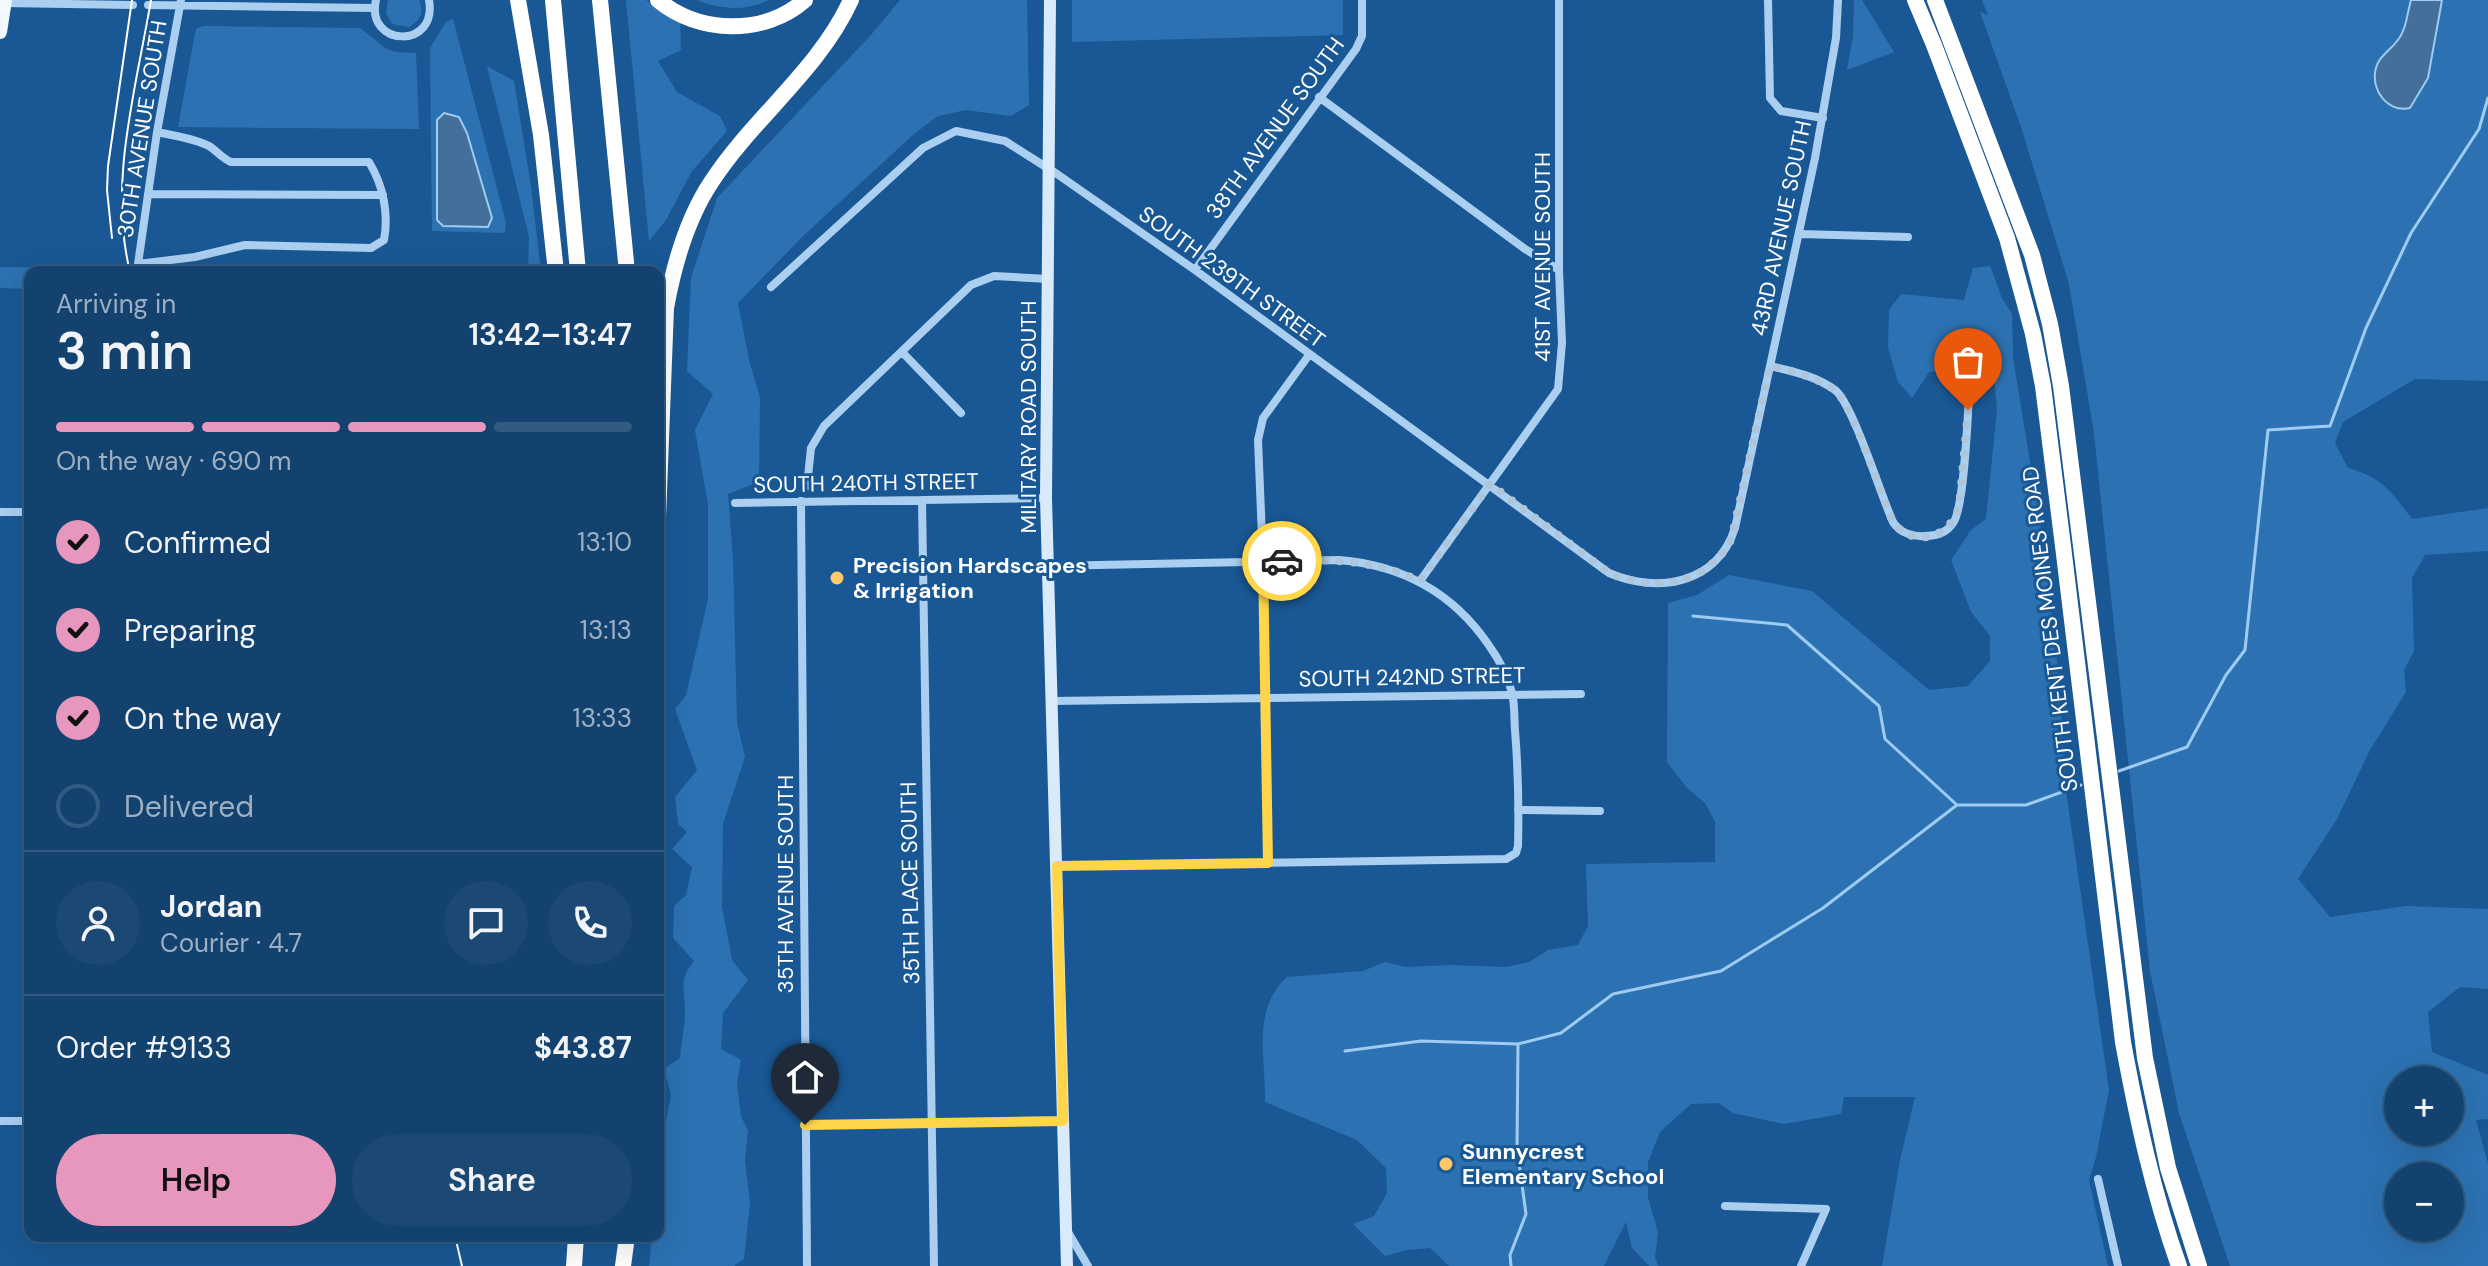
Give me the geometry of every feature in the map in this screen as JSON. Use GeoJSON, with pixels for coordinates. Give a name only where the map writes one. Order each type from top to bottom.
{"type":"FeatureCollection","features":[{"type":"Feature","properties":{"kind":"highway"},"geometry":{"type":"LineString","coordinates":[[518,0],[541,135],[555,266]]}},
{"type":"Feature","properties":{"kind":"highway"},"geometry":{"type":"LineString","coordinates":[[553,0],[577,266]]}},
{"type":"Feature","properties":{"kind":"highway"},"geometry":{"type":"LineString","coordinates":[[600,0],[626,266]]}},
{"type":"Feature","properties":{"kind":"highway"},"geometry":{"type":"LineString","coordinates":[[658,0],[684,17],[702,23],[736,26],[768,21],[805,0]]}},
{"type":"Feature","properties":{"kind":"highway"},"geometry":{"type":"LineString","coordinates":[[664,360],[666,308],[671,279],[689,226],[712,181],[814,57],[851,0]]}},
{"type":"Feature","properties":{"kind":"highway","name":"SOUTH KENT DES MOINES ROAD"},"geometry":{"type":"LineString","coordinates":[[1915,0],[2007,238],[2033,334],[2062,531],[2123,1042],[2155,1188],[2179,1266]]}},
{"type":"Feature","properties":{"kind":"highway","name":"SOUTH KENT DES MOINES ROAD"},"geometry":{"type":"LineString","coordinates":[[1935,0],[2032,255],[2050,324],[2061,386],[2145,1058],[2168,1168],[2199,1266]]}},
{"type":"Feature","properties":{"kind":"highway"},"geometry":{"type":"LineString","coordinates":[[574,1266],[576,1242]]}},
{"type":"Feature","properties":{"kind":"highway"},"geometry":{"type":"LineString","coordinates":[[623,1266],[626,1242]]}},
{"type":"Feature","properties":{"kind":"main road","name":"MILITARY ROAD SOUTH"},"geometry":{"type":"LineString","coordinates":[[1050,0],[1046,498],[1067,1266]]}},
{"type":"Feature","properties":{"kind":"main road"},"geometry":{"type":"LineString","coordinates":[[0,32],[3,2]]}},
{"type":"Feature","properties":{"kind":"street"},"geometry":{"type":"LineString","coordinates":[[148,5],[375,4],[377,22],[382,29],[398,37],[407,37],[416,34],[428,21],[429,0]]}},
{"type":"Feature","properties":{"kind":"street","name":"38TH AVENUE SOUTH"},"geometry":{"type":"LineString","coordinates":[[1195,270],[1356,49],[1362,36],[1362,0]]}},
{"type":"Feature","properties":{"kind":"street","name":"41ST AVENUE SOUTH"},"geometry":{"type":"LineString","coordinates":[[1420,581],[1558,389],[1562,343],[1559,0]]}},
{"type":"Feature","properties":{"kind":"street"},"geometry":{"type":"LineString","coordinates":[[1768,0],[1770,98],[1781,111],[1823,118]]}},
{"type":"Feature","properties":{"kind":"street","name":"43RD AVENUE SOUTH"},"geometry":{"type":"LineString","coordinates":[[1684,581],[1706,571],[1731,540],[1823,118],[1836,38],[1838,0]]}},
{"type":"Feature","properties":{"kind":"street"},"geometry":{"type":"LineString","coordinates":[[3,2],[133,5]]}},
{"type":"Feature","properties":{"kind":"street","name":"30TH AVENUE SOUTH"},"geometry":{"type":"LineString","coordinates":[[137,266],[157,132],[181,3]]}},
{"type":"Feature","properties":{"kind":"street"},"geometry":{"type":"LineString","coordinates":[[1319,97],[1525,249],[1559,270]]}},
{"type":"Feature","properties":{"kind":"street","name":"SOUTH 239TH STREET"},"geometry":{"type":"LineString","coordinates":[[771,287],[923,148],[956,131],[1005,141],[1195,270],[1609,573],[1646,584],[1684,581]]}},
{"type":"Feature","properties":{"kind":"street"},"geometry":{"type":"LineString","coordinates":[[152,266],[245,245],[371,248],[384,240],[386,229],[379,178],[369,162],[231,162],[222,158],[212,147],[157,132]]}},
{"type":"Feature","properties":{"kind":"street"},"geometry":{"type":"LineString","coordinates":[[148,194],[383,195]]}},
{"type":"Feature","properties":{"kind":"street"},"geometry":{"type":"LineString","coordinates":[[1799,234],[1908,237]]}},
{"type":"Feature","properties":{"kind":"street"},"geometry":{"type":"LineString","coordinates":[[807,486],[807,463],[816,437],[833,416],[948,305],[978,281],[1006,276],[1049,279]]}},
{"type":"Feature","properties":{"kind":"street"},"geometry":{"type":"LineString","coordinates":[[902,352],[961,413]]}},
{"type":"Feature","properties":{"kind":"street"},"geometry":{"type":"LineString","coordinates":[[1268,863],[1259,429],[1270,406],[1309,355]]}},
{"type":"Feature","properties":{"kind":"street"},"geometry":{"type":"LineString","coordinates":[[1770,366],[1808,377],[1837,392],[1851,415],[1893,522],[1912,536],[1924,537],[1940,534],[1955,521],[1960,499],[1970,380]]}},
{"type":"Feature","properties":{"kind":"street","name":"SOUTH 240TH STREET"},"geometry":{"type":"LineString","coordinates":[[735,503],[1046,498]]}},
{"type":"Feature","properties":{"kind":"street","name":"35TH PLACE SOUTH"},"geometry":{"type":"LineString","coordinates":[[922,500],[934,1266]]}},
{"type":"Feature","properties":{"kind":"street","name":"35TH AVENUE SOUTH"},"geometry":{"type":"LineString","coordinates":[[801,501],[807,1266]]}},
{"type":"Feature","properties":{"kind":"street"},"geometry":{"type":"LineString","coordinates":[[0,512],[24,512]]}},
{"type":"Feature","properties":{"kind":"street"},"geometry":{"type":"LineString","coordinates":[[1048,566],[1354,561],[1387,568],[1420,581],[1440,593],[1470,620],[1499,663],[1512,693],[1518,810],[1517,850],[1506,859],[1057,866]]}},
{"type":"Feature","properties":{"kind":"street","name":"SOUTH 242ND STREET"},"geometry":{"type":"LineString","coordinates":[[1052,701],[1581,694]]}},
{"type":"Feature","properties":{"kind":"street"},"geometry":{"type":"LineString","coordinates":[[1518,810],[1600,811]]}},
{"type":"Feature","properties":{"kind":"street"},"geometry":{"type":"LineString","coordinates":[[0,1121],[24,1121]]}},
{"type":"Feature","properties":{"kind":"street"},"geometry":{"type":"LineString","coordinates":[[805,1125],[1063,1121]]}},
{"type":"Feature","properties":{"kind":"street"},"geometry":{"type":"LineString","coordinates":[[2098,1179],[2118,1266]]}},
{"type":"Feature","properties":{"kind":"street"},"geometry":{"type":"LineString","coordinates":[[1725,1206],[1826,1209],[1801,1266]]}},
{"type":"Feature","properties":{"kind":"street"},"geometry":{"type":"LineString","coordinates":[[1066,1230],[1088,1266]]}},
{"type":"Feature","properties":{"kind":"shaded area"},"geometry":{"type":"Polygon","coordinates":[[[388,0],[419,0],[422,8],[420,16],[409,27],[392,24],[386,13],[388,0]]]}},
{"type":"Feature","properties":{"kind":"shaded area"},"geometry":{"type":"Polygon","coordinates":[[[626,0],[646,0],[680,21],[681,50],[658,61],[677,92],[720,116],[727,131],[692,171],[666,220],[649,241],[626,0]]]}},
{"type":"Feature","properties":{"kind":"shaded area"},"geometry":{"type":"Polygon","coordinates":[[[697,0],[769,0],[734,8],[697,0]]]}},
{"type":"Feature","properties":{"kind":"shaded area"},"geometry":{"type":"Polygon","coordinates":[[[900,0],[1027,0],[1029,105],[1011,116],[966,110],[938,116],[914,134],[803,236],[738,303],[760,398],[759,482],[728,494],[733,559],[737,723],[745,757],[723,824],[722,907],[732,960],[748,980],[723,1013],[721,1049],[741,1060],[737,1084],[741,1116],[748,1131],[745,1161],[750,1203],[744,1259],[734,1266],[649,1266],[651,1242],[664,1242],[664,1131],[671,1095],[664,1069],[680,1058],[685,1017],[684,980],[694,961],[673,938],[674,906],[686,895],[692,867],[672,849],[687,832],[678,824],[675,797],[697,770],[675,709],[686,695],[708,599],[708,505],[695,430],[713,394],[687,371],[691,278],[717,198],[871,35],[900,0]]]}},
{"type":"Feature","properties":{"kind":"shaded area"},"geometry":{"type":"Polygon","coordinates":[[[1072,0],[1343,0],[1343,35],[1072,42],[1072,0]]]}},
{"type":"Feature","properties":{"kind":"shaded area"},"geometry":{"type":"Polygon","coordinates":[[[1854,0],[1862,0],[1894,52],[1847,70],[1853,36],[1854,0]]]}},
{"type":"Feature","properties":{"kind":"shaded area"},"geometry":{"type":"Polygon","coordinates":[[[1982,0],[2488,0],[2488,381],[2415,379],[2343,422],[2335,443],[2348,468],[2378,481],[2412,519],[2488,508],[2488,551],[2425,555],[2412,578],[2414,651],[2404,670],[2406,692],[2370,750],[2337,819],[2298,879],[2330,917],[2406,906],[2488,909],[2488,989],[2460,987],[2428,1012],[2432,1052],[2488,1075],[2488,1119],[2476,1120],[2488,1164],[2488,1266],[2230,1266],[2179,1113],[2150,971],[2094,433],[2069,284],[2021,127],[1980,12],[1988,15],[1982,0]]]}},
{"type":"Feature","properties":{"kind":"shaded area"},"geometry":{"type":"Polygon","coordinates":[[[2411,0],[2442,0],[2428,78],[2410,108],[2401,109],[2386,102],[2380,95],[2375,78],[2379,61],[2401,36],[2411,0]]]}},
{"type":"Feature","properties":{"kind":"shaded area"},"geometry":{"type":"Polygon","coordinates":[[[453,19],[506,223],[505,233],[432,231],[430,48],[446,22],[453,19]]]}},
{"type":"Feature","properties":{"kind":"shaded area"},"geometry":{"type":"Polygon","coordinates":[[[197,28],[360,28],[385,48],[416,53],[419,129],[178,127],[195,33],[197,28]]]}},
{"type":"Feature","properties":{"kind":"shaded area"},"geometry":{"type":"Polygon","coordinates":[[[487,66],[514,81],[540,266],[528,266],[529,237],[487,66]]]}},
{"type":"Feature","properties":{"kind":"shaded area"},"geometry":{"type":"Polygon","coordinates":[[[444,113],[459,117],[467,133],[492,218],[488,227],[443,226],[437,220],[437,120],[444,113]]]}},
{"type":"Feature","properties":{"kind":"shaded area"},"geometry":{"type":"Polygon","coordinates":[[[1990,266],[2002,298],[2012,314],[2013,358],[2047,566],[2066,791],[2109,1090],[2089,1180],[2108,1266],[1882,1266],[1900,1160],[1915,1097],[1844,1097],[1841,1114],[1784,1124],[1733,1113],[1718,1103],[1691,1104],[1660,1132],[1648,1162],[1648,1198],[1658,1232],[1655,1257],[1658,1266],[1649,1266],[1632,1248],[1626,1222],[1604,1266],[1449,1266],[1430,1248],[1385,1256],[1353,1224],[1374,1216],[1387,1193],[1386,1168],[1357,1140],[1265,1102],[1264,1020],[1276,990],[1287,977],[1363,971],[1385,962],[1406,967],[1506,967],[1529,962],[1548,950],[1578,945],[1588,926],[1586,864],[1715,862],[1715,822],[1705,803],[1687,788],[1667,762],[1668,603],[1697,595],[1729,575],[1812,591],[1929,690],[1968,686],[1990,661],[1990,636],[1971,612],[1951,560],[1971,530],[1986,519],[1997,410],[1993,365],[1970,358],[1948,370],[1929,372],[1912,398],[1898,382],[1888,348],[1889,310],[1901,294],[1964,300],[1973,268],[1990,266]]]}},
{"type":"Feature","properties":{"kind":"shaded area"},"geometry":{"type":"Polygon","coordinates":[[[0,267],[24,267],[24,289],[0,288],[0,267]]]}},
{"type":"Feature","properties":{"kind":"waterway"},"geometry":{"type":"LineString","coordinates":[[2119,771],[2187,747],[2226,675],[2245,650],[2268,430],[2330,426],[2366,328],[2411,233],[2479,129],[2488,98]]}},
{"type":"Feature","properties":{"kind":"waterway"},"geometry":{"type":"LineString","coordinates":[[1693,616],[1787,625],[1879,706],[1885,739],[1957,805]]}},
{"type":"Feature","properties":{"kind":"waterway"},"geometry":{"type":"LineString","coordinates":[[1345,1051],[1421,1041],[1518,1044],[1561,1033],[1613,994],[1721,971],[1823,908],[1957,805],[2026,805],[2081,785]]}},
{"type":"Feature","properties":{"kind":"waterway"},"geometry":{"type":"LineString","coordinates":[[1511,1266],[1510,1255],[1526,1214],[1517,1148],[1518,1044]]}},
{"type":"Feature","properties":{"kind":"tram line"},"geometry":{"type":"LineString","coordinates":[[112,238],[108,166],[132,0]]}},
{"type":"Feature","properties":{"kind":"tram line"},"geometry":{"type":"LineString","coordinates":[[129,266],[124,238],[123,170],[151,0]]}},
{"type":"Feature","properties":{"kind":"tram line"},"geometry":{"type":"LineString","coordinates":[[456,1242],[462,1266]]}},
{"type":"Feature","properties":{"kind":"way so far"},"geometry":{"type":"LineString","coordinates":[[1282,561],[1354,561],[1387,568],[1420,581],[1490,484],[1609,573],[1646,584],[1684,581],[1697,576],[1716,561],[1731,540],[1770,366],[1808,377],[1840,395],[1851,415],[1893,522],[1912,536],[1934,536],[1955,521],[1968,410]]}},
{"type":"Feature","properties":{"kind":"place","name":"Precision Hardscapes & Irrigation"},"geometry":{"type":"Point","coordinates":[837,578]}},
{"type":"Feature","properties":{"kind":"place","name":"Sunnycrest Elementary School"},"geometry":{"type":"Point","coordinates":[1446,1164]}},
{"type":"Feature","properties":{"kind":"route"},"geometry":{"type":"LineString","coordinates":[[805,1125],[1063,1121],[1057,866],[1268,863],[1263,561],[1282,561]]}}]}
